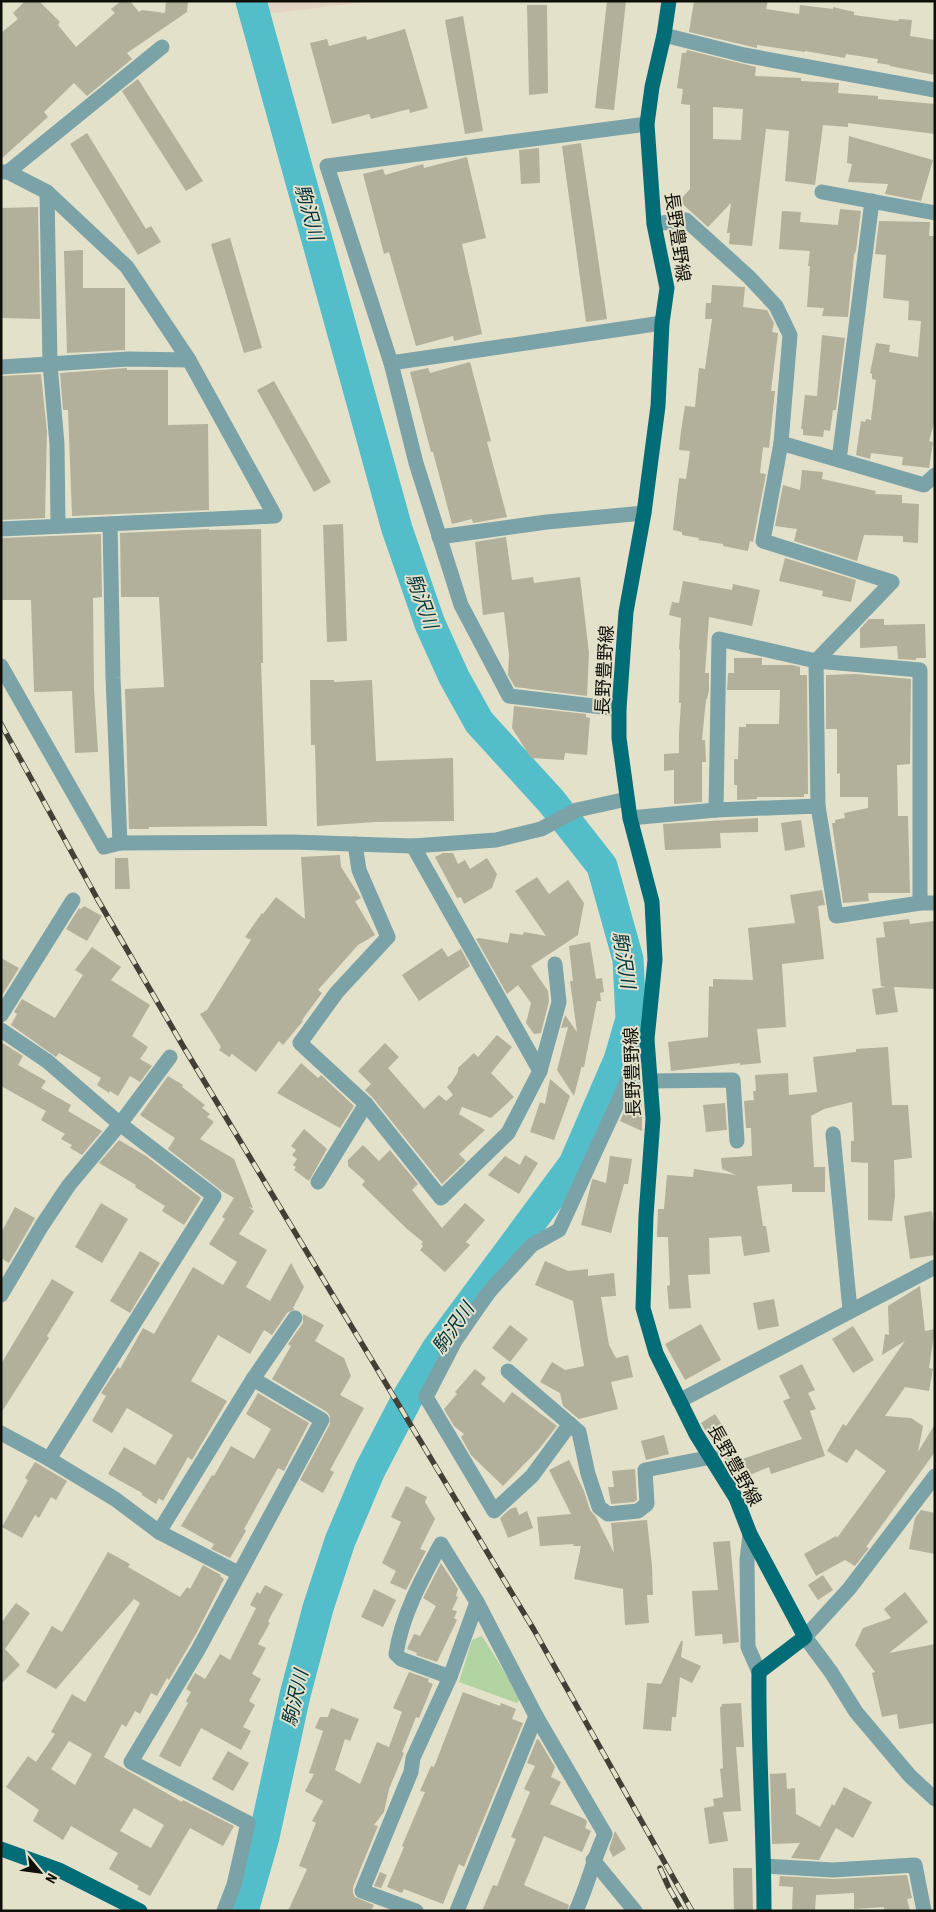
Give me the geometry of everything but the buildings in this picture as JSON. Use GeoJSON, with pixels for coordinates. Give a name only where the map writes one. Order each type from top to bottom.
{"type":"FeatureCollection","features":[{"type":"Feature","properties":{"kind":"main road","name":"長野豊野線"},"geometry":{"type":"LineString","coordinates":[[669,1],[664,35],[652,87],[647,124],[654,224],[667,288],[662,323],[658,406],[644,513],[626,612],[619,709],[619,738],[630,818],[652,902],[655,960],[647,1039],[653,1119],[646,1216],[643,1308],[656,1354],[679,1401],[696,1434],[736,1498],[750,1534],[805,1637]]}},
{"type":"Feature","properties":{"kind":"main road"},"geometry":{"type":"LineString","coordinates":[[764,1911],[758,1718],[759,1672],[805,1637]]}},
{"type":"Feature","properties":{"kind":"main road"},"geometry":{"type":"LineString","coordinates":[[1,1849],[58,1870],[140,1911]]}},
{"type":"Feature","properties":{"kind":"street"},"geometry":{"type":"LineString","coordinates":[[664,35],[744,55],[935,90]]}},
{"type":"Feature","properties":{"kind":"street"},"geometry":{"type":"LineString","coordinates":[[1,529],[275,516],[189,360],[127,267],[46,192],[5,172],[162,47]]}},
{"type":"Feature","properties":{"kind":"street"},"geometry":{"type":"LineString","coordinates":[[619,709],[509,696],[461,605],[416,463],[390,363],[327,166],[647,124]]}},
{"type":"Feature","properties":{"kind":"street"},"geometry":{"type":"LineString","coordinates":[[46,192],[50,364],[57,444],[58,526]]}},
{"type":"Feature","properties":{"kind":"street"},"geometry":{"type":"LineString","coordinates":[[822,192],[935,213]]}},
{"type":"Feature","properties":{"kind":"street"},"geometry":{"type":"LineString","coordinates":[[839,460],[872,201]]}},
{"type":"Feature","properties":{"kind":"street"},"geometry":{"type":"LineString","coordinates":[[654,224],[686,220],[749,277],[776,306],[790,335],[781,442],[763,541],[892,582],[816,661],[818,806],[836,916],[928,903],[920,670],[816,661],[719,639],[716,810]]}},
{"type":"Feature","properties":{"kind":"street"},"geometry":{"type":"LineString","coordinates":[[390,363],[662,323]]}},
{"type":"Feature","properties":{"kind":"street"},"geometry":{"type":"LineString","coordinates":[[1,367],[128,359],[189,360]]}},
{"type":"Feature","properties":{"kind":"street"},"geometry":{"type":"LineString","coordinates":[[781,442],[924,485],[935,475]]}},
{"type":"Feature","properties":{"kind":"street"},"geometry":{"type":"LineString","coordinates":[[439,537],[548,522],[644,513]]}},
{"type":"Feature","properties":{"kind":"street"},"geometry":{"type":"LineString","coordinates":[[110,524],[113,678],[120,843]]}},
{"type":"Feature","properties":{"kind":"street"},"geometry":{"type":"LineString","coordinates":[[1,666],[104,847],[120,843],[292,842],[413,846],[496,840],[541,829],[577,810],[627,799]]}},
{"type":"Feature","properties":{"kind":"street"},"geometry":{"type":"LineString","coordinates":[[630,818],[716,810],[818,806]]}},
{"type":"Feature","properties":{"kind":"street"},"geometry":{"type":"LineString","coordinates":[[355,844],[359,870],[388,937],[337,992],[300,1043],[366,1104],[441,1198],[508,1134],[540,1071],[559,1002],[555,964]]}},
{"type":"Feature","properties":{"kind":"street"},"geometry":{"type":"LineString","coordinates":[[413,846],[540,1071]]}},
{"type":"Feature","properties":{"kind":"street"},"geometry":{"type":"LineString","coordinates":[[2,1012],[73,900]]}},
{"type":"Feature","properties":{"kind":"street"},"geometry":{"type":"LineString","coordinates":[[1,1030],[47,1061],[120,1124],[214,1196],[49,1459]]}},
{"type":"Feature","properties":{"kind":"street"},"geometry":{"type":"LineString","coordinates":[[570,1424],[532,1476],[494,1511],[426,1397],[455,1341],[488,1293],[532,1245],[559,1230],[647,1039]]}},
{"type":"Feature","properties":{"kind":"street"},"geometry":{"type":"LineString","coordinates":[[1,1295],[41,1227],[69,1185],[120,1124],[170,1057]]}},
{"type":"Feature","properties":{"kind":"street"},"geometry":{"type":"LineString","coordinates":[[650,1081],[733,1080],[737,1141]]}},
{"type":"Feature","properties":{"kind":"street"},"geometry":{"type":"LineString","coordinates":[[318,1182],[366,1104]]}},
{"type":"Feature","properties":{"kind":"street"},"geometry":{"type":"LineString","coordinates":[[833,1134],[850,1310]]}},
{"type":"Feature","properties":{"kind":"street"},"geometry":{"type":"LineString","coordinates":[[679,1401],[935,1267]]}},
{"type":"Feature","properties":{"kind":"street"},"geometry":{"type":"LineString","coordinates":[[159,1532],[253,1379],[294,1318]]}},
{"type":"Feature","properties":{"kind":"street"},"geometry":{"type":"LineString","coordinates":[[508,1371],[579,1432],[588,1474],[599,1507],[608,1514],[638,1511],[647,1504],[645,1470],[712,1457]]}},
{"type":"Feature","properties":{"kind":"street"},"geometry":{"type":"LineString","coordinates":[[224,1911],[234,1886],[248,1823],[132,1762],[198,1650],[322,1420],[253,1379]]}},
{"type":"Feature","properties":{"kind":"street"},"geometry":{"type":"LineString","coordinates":[[1,1432],[115,1499],[159,1532],[238,1573]]}},
{"type":"Feature","properties":{"kind":"street"},"geometry":{"type":"LineString","coordinates":[[935,1476],[849,1589],[805,1637],[856,1712],[910,1776],[935,1800]]}},
{"type":"Feature","properties":{"kind":"street"},"geometry":{"type":"LineString","coordinates":[[750,1534],[746,1560],[748,1647],[759,1672]]}},
{"type":"Feature","properties":{"kind":"street"},"geometry":{"type":"LineString","coordinates":[[450,1677],[401,1659],[396,1654],[397,1643],[420,1582],[441,1544],[477,1602],[536,1716],[606,1834],[593,1860],[576,1911]]}},
{"type":"Feature","properties":{"kind":"street"},"geometry":{"type":"LineString","coordinates":[[416,1911],[362,1891],[411,1772],[413,1758],[450,1677],[477,1602]]}},
{"type":"Feature","properties":{"kind":"street"},"geometry":{"type":"LineString","coordinates":[[457,1911],[536,1716]]}},
{"type":"Feature","properties":{"kind":"street"},"geometry":{"type":"LineString","coordinates":[[593,1860],[635,1911]]}},
{"type":"Feature","properties":{"kind":"street"},"geometry":{"type":"LineString","coordinates":[[764,1866],[833,1870],[915,1865],[924,1911]]}},
{"type":"Feature","properties":{"kind":"shaded area"},"geometry":{"type":"Polygon","coordinates":[[[265,1],[373,1],[267,14],[265,1]]]}},
{"type":"Feature","properties":{"kind":"green space"},"geometry":{"type":"Polygon","coordinates":[[[482,1636],[521,1698],[517,1703],[459,1682],[472,1640],[482,1636]]]}},
{"type":"Feature","properties":{"kind":"waterway","name":"駒沢川"},"geometry":{"type":"LineString","coordinates":[[243,1911],[264,1837],[295,1695],[318,1608],[340,1541],[370,1470],[409,1395],[437,1349],[574,1164],[619,1060],[631,1019],[628,959],[602,866],[551,801],[479,722],[454,677],[430,624],[397,529],[251,1]]}},
{"type":"Feature","properties":{"kind":"railway"},"geometry":{"type":"LineString","coordinates":[[1,724],[98,900],[183,1046],[534,1630],[692,1911]]}},
{"type":"Feature","properties":{"kind":"railway"},"geometry":{"type":"LineString","coordinates":[[660,1868],[682,1911]]}}]}
